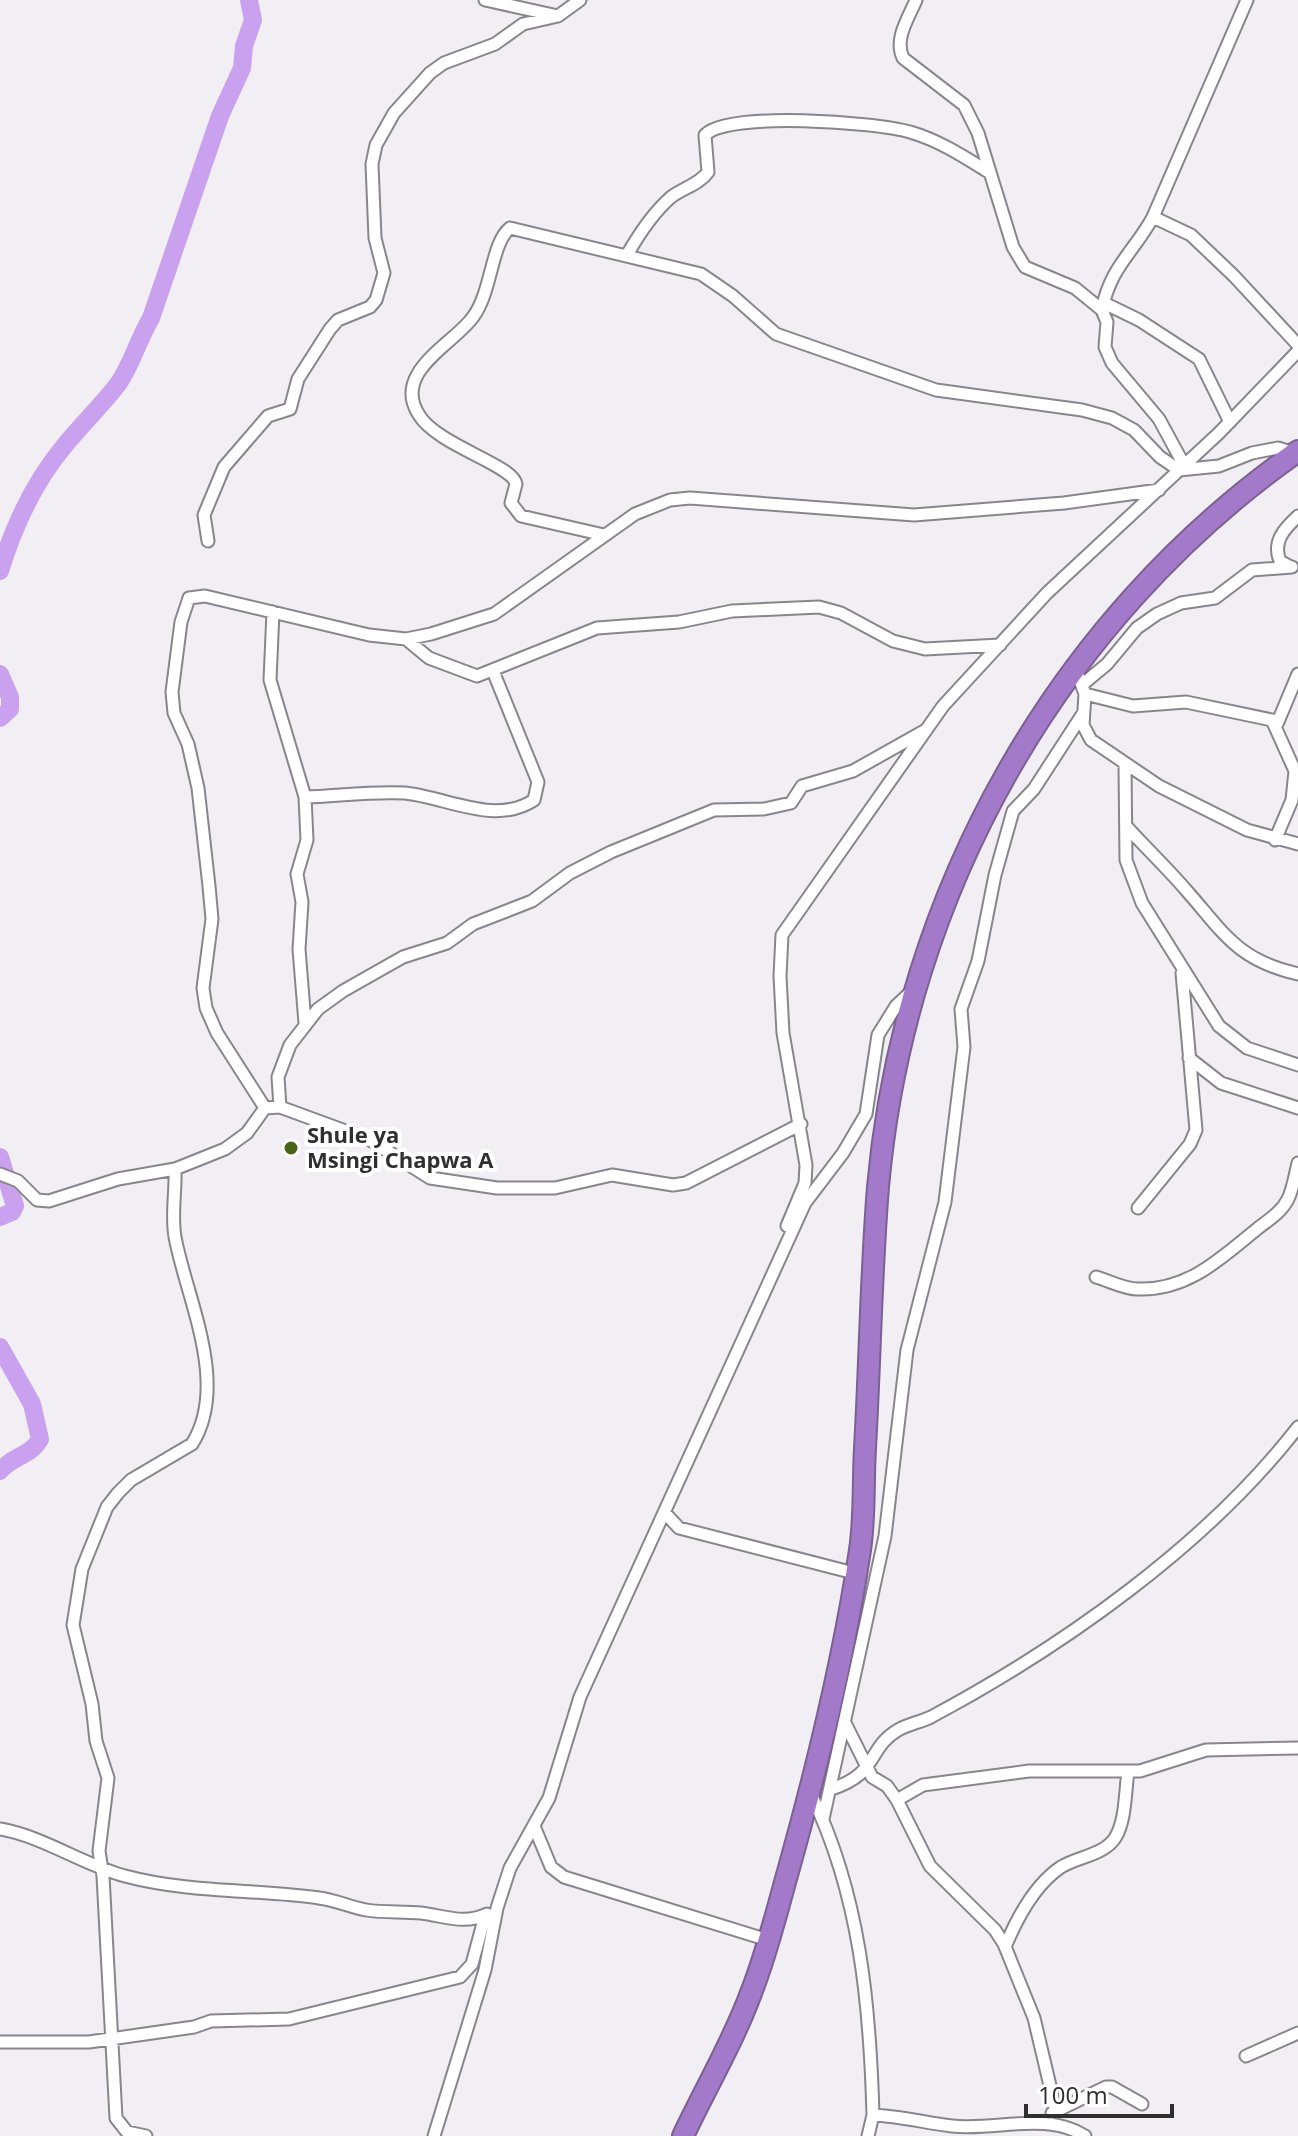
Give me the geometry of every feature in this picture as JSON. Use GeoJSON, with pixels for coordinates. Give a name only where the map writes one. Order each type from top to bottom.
{"type":"FeatureCollection","features":[{"type":"Feature","properties":{"kind":"highway"},"geometry":{"type":"LineString","coordinates":[[683,2136],[750,1995],[810,1793],[860,1550],[879,1177],[895,1064],[934,928],[971,838],[1008,767],[1081,681],[1116,614],[1173,555],[1234,500],[1296,452]]}},
{"type":"Feature","properties":{"kind":"street"},"geometry":{"type":"LineString","coordinates":[[485,0],[558,16]]}},
{"type":"Feature","properties":{"kind":"street"},"geometry":{"type":"LineString","coordinates":[[208,541],[204,515],[224,467],[268,416],[290,409],[298,379],[338,320],[370,307],[376,300],[384,273],[375,238],[372,164],[376,145],[394,113],[430,73],[444,63],[495,44],[523,24],[558,16],[580,0]]}},
{"type":"Feature","properties":{"kind":"street"},"geometry":{"type":"LineString","coordinates":[[916,0],[898,48],[903,58],[964,105],[978,133],[987,171],[1013,247],[1025,267],[1075,288],[1103,306],[1139,320],[1199,359],[1230,422]]}},
{"type":"Feature","properties":{"kind":"street"},"geometry":{"type":"LineString","coordinates":[[1181,468],[1159,419],[1112,363],[1105,347],[1107,322],[1103,306],[1115,269],[1142,237],[1153,217],[1247,0]]}},
{"type":"Feature","properties":{"kind":"street"},"geometry":{"type":"LineString","coordinates":[[627,255],[644,226],[672,197],[704,178],[708,172],[705,135],[711,128],[726,123],[842,122],[888,126],[929,139],[987,171]]}},
{"type":"Feature","properties":{"kind":"street"},"geometry":{"type":"LineString","coordinates":[[779,1257],[805,1183],[801,1124],[783,1033],[780,976],[782,935],[926,730],[1000,645],[1047,593],[1230,422],[1298,348],[1234,276],[1191,235],[1153,217]]}},
{"type":"Feature","properties":{"kind":"street"},"geometry":{"type":"LineString","coordinates":[[604,535],[537,521],[514,511],[511,503],[515,477],[435,432],[419,417],[412,402],[413,384],[434,353],[472,320],[488,293],[499,242],[510,228],[701,274],[733,296],[776,334],[804,347],[936,390],[1082,410],[1112,418],[1134,430],[1160,457],[1181,468],[1219,466],[1252,453],[1278,448],[1296,452]]}},
{"type":"Feature","properties":{"kind":"street"},"geometry":{"type":"LineString","coordinates":[[265,1108],[226,1050],[206,1008],[203,988],[212,919],[209,886],[198,788],[188,744],[174,713],[172,692],[181,622],[189,598],[205,596],[345,631],[406,639],[494,614],[635,514],[670,500],[690,498],[914,515],[1064,503],[1159,490]]}},
{"type":"Feature","properties":{"kind":"street"},"geometry":{"type":"LineString","coordinates":[[1295,567],[1280,561],[1277,547],[1278,539],[1298,516]]}},
{"type":"Feature","properties":{"kind":"street"},"geometry":{"type":"LineString","coordinates":[[1081,681],[1107,664],[1137,628],[1157,614],[1181,603],[1215,598],[1254,569],[1295,567]]}},
{"type":"Feature","properties":{"kind":"street"},"geometry":{"type":"LineString","coordinates":[[406,639],[429,658],[477,676],[597,628],[797,607],[819,607],[841,613],[893,641],[925,649],[1000,645]]}},
{"type":"Feature","properties":{"kind":"street"},"geometry":{"type":"LineString","coordinates":[[273,612],[270,680],[305,797],[307,840],[297,874],[302,902],[299,949],[305,1023]]}},
{"type":"Feature","properties":{"kind":"street"},"geometry":{"type":"LineString","coordinates":[[305,797],[402,793],[488,810],[526,806],[534,800],[538,782],[493,671]]}},
{"type":"Feature","properties":{"kind":"street"},"geometry":{"type":"LineString","coordinates":[[1277,724],[1298,674]]}},
{"type":"Feature","properties":{"kind":"street"},"geometry":{"type":"LineString","coordinates":[[1081,681],[1086,735],[1125,765],[1159,786],[1275,840],[1298,844]]}},
{"type":"Feature","properties":{"kind":"street"},"geometry":{"type":"LineString","coordinates":[[1081,681],[1133,706],[1166,701],[1202,704],[1264,717],[1277,724],[1295,771],[1292,800],[1275,840]]}},
{"type":"Feature","properties":{"kind":"street"},"geometry":{"type":"LineString","coordinates":[[823,1819],[885,1536],[907,1350],[945,1202],[964,1047],[961,1009],[978,961],[995,875],[1013,811],[1034,789],[1082,715]]}},
{"type":"Feature","properties":{"kind":"street"},"geometry":{"type":"LineString","coordinates":[[280,1107],[278,1077],[290,1045],[305,1023],[343,991],[403,957],[447,943],[473,924],[532,901],[593,860],[714,810],[764,809],[791,803],[802,786],[853,771],[926,730]]}},
{"type":"Feature","properties":{"kind":"street"},"geometry":{"type":"LineString","coordinates":[[1125,765],[1126,860],[1131,878],[1182,970],[1207,1011],[1235,1041],[1298,1065]]}},
{"type":"Feature","properties":{"kind":"street"},"geometry":{"type":"LineString","coordinates":[[1126,826],[1216,929],[1264,964],[1298,974]]}},
{"type":"Feature","properties":{"kind":"street"},"geometry":{"type":"LineString","coordinates":[[1138,1208],[1194,1137],[1182,970]]}},
{"type":"Feature","properties":{"kind":"street"},"geometry":{"type":"LineString","coordinates":[[434,2136],[485,1970],[497,1908],[510,1868],[549,1798],[580,1697],[805,1203],[843,1153],[866,1114],[878,1035],[896,1006],[916,987]]}},
{"type":"Feature","properties":{"kind":"street"},"geometry":{"type":"LineString","coordinates":[[1188,1057],[1221,1083],[1298,1108]]}},
{"type":"Feature","properties":{"kind":"street"},"geometry":{"type":"LineString","coordinates":[[0,1174],[18,1181],[40,1201],[134,1175],[175,1169],[234,1144],[265,1108],[280,1107],[370,1140],[430,1178],[497,1188],[555,1188],[612,1175],[673,1185],[686,1183],[801,1124]]}},
{"type":"Feature","properties":{"kind":"street"},"geometry":{"type":"LineString","coordinates":[[1096,1277],[1126,1288],[1145,1289],[1177,1284],[1218,1263],[1277,1214],[1288,1199],[1298,1163]]}},
{"type":"Feature","properties":{"kind":"street"},"geometry":{"type":"LineString","coordinates":[[146,2136],[127,2132],[116,2118],[99,1851],[108,1778],[96,1741],[92,1704],[75,1640],[74,1613],[87,1550],[107,1507],[131,1480],[187,1448],[196,1437],[204,1400],[204,1349],[175,1234],[175,1169]]}},
{"type":"Feature","properties":{"kind":"street"},"geometry":{"type":"LineString","coordinates":[[831,1789],[852,1782],[868,1767],[894,1732],[932,1716],[1113,1603],[1188,1543],[1298,1427]]}},
{"type":"Feature","properties":{"kind":"street"},"geometry":{"type":"LineString","coordinates":[[665,1513],[679,1528],[818,1560],[854,1573]]}},
{"type":"Feature","properties":{"kind":"street"},"geometry":{"type":"LineString","coordinates":[[845,1723],[872,1777],[887,1786],[897,1800],[930,1866],[995,1930],[1005,1947],[1034,2018],[1056,2111]]}},
{"type":"Feature","properties":{"kind":"street"},"geometry":{"type":"LineString","coordinates":[[897,1800],[923,1785],[1029,1771],[1128,1772],[1155,1767],[1206,1750],[1298,1748]]}},
{"type":"Feature","properties":{"kind":"street"},"geometry":{"type":"LineString","coordinates":[[1005,1947],[1013,1926],[1042,1883],[1061,1867],[1105,1848],[1115,1838],[1128,1772]]}},
{"type":"Feature","properties":{"kind":"street"},"geometry":{"type":"LineString","coordinates":[[810,1793],[823,1819],[859,1941],[866,1981],[873,2115],[868,2136]]}},
{"type":"Feature","properties":{"kind":"street"},"geometry":{"type":"LineString","coordinates":[[534,1826],[551,1867],[564,1877],[768,1940]]}},
{"type":"Feature","properties":{"kind":"street"},"geometry":{"type":"LineString","coordinates":[[0,1829],[40,1839],[60,1852],[145,1881],[227,1893],[323,1898],[368,1910],[422,1913],[454,1920],[485,1916],[497,1908]]}},
{"type":"Feature","properties":{"kind":"street"},"geometry":{"type":"LineString","coordinates":[[0,2042],[36,2044],[194,2027],[211,2021],[289,2019],[460,1977],[472,1964],[485,1916]]}},
{"type":"Feature","properties":{"kind":"street"},"geometry":{"type":"LineString","coordinates":[[1246,2056],[1298,2033]]}},
{"type":"Feature","properties":{"kind":"street"},"geometry":{"type":"LineString","coordinates":[[1039,2124],[1056,2111],[1106,2087],[1112,2087],[1142,2104]]}},
{"type":"Feature","properties":{"kind":"street"},"geometry":{"type":"LineString","coordinates":[[873,2115],[918,2118],[950,2126],[1039,2124],[1085,2136]]}},
{"type":"Feature","properties":{"kind":"waterway"},"geometry":{"type":"LineString","coordinates":[[0,571],[35,489],[65,445],[118,384],[151,318],[220,116],[242,68],[244,46],[253,20],[249,0]]}},
{"type":"Feature","properties":{"kind":"waterway"},"geometry":{"type":"LineString","coordinates":[[0,674],[10,697],[10,709],[0,718]]}},
{"type":"Feature","properties":{"kind":"waterway"},"geometry":{"type":"LineString","coordinates":[[0,1157],[15,1206],[12,1212],[0,1217]]}},
{"type":"Feature","properties":{"kind":"waterway"},"geometry":{"type":"LineString","coordinates":[[0,1347],[32,1404],[40,1439],[32,1449],[0,1471]]}},
{"type":"Feature","properties":{"kind":"place","name":"Shule ya Msingi Chapwa A"},"geometry":{"type":"Point","coordinates":[291,1148]}}]}
